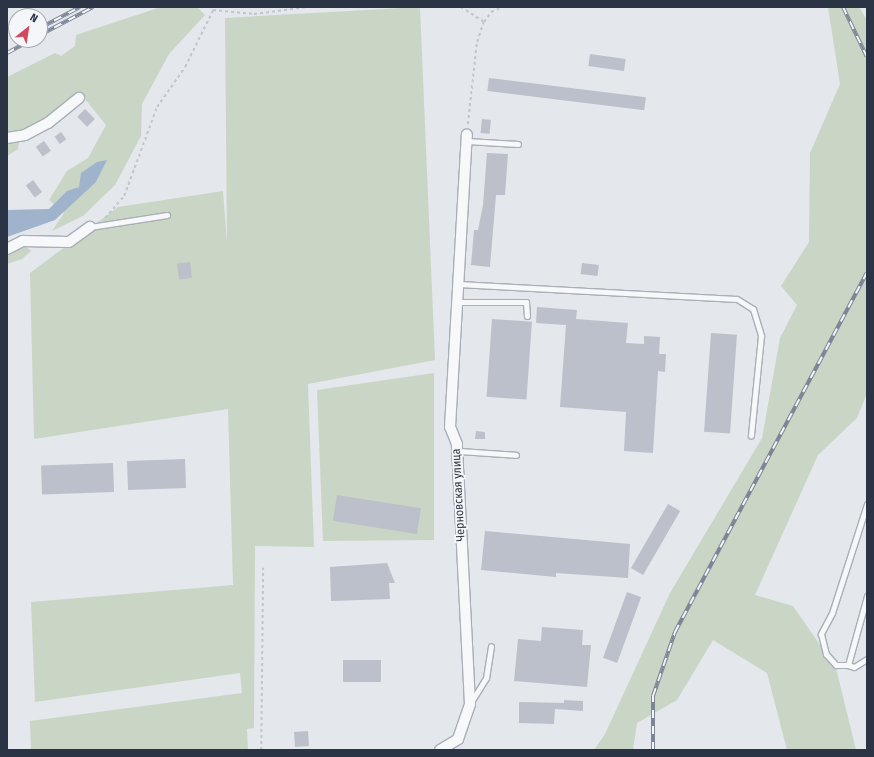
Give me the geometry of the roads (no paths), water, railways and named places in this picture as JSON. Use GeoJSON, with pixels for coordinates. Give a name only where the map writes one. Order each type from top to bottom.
{"type":"FeatureCollection","features":[{"type":"Feature","properties":{"kind":"street"},"geometry":{"type":"LineString","coordinates":[[7,138],[25,135],[48,123],[79,98]]}},
{"type":"Feature","properties":{"kind":"street","name":"Черновская улица"},"geometry":{"type":"LineString","coordinates":[[440,750],[458,739],[470,704],[458,451],[450,427],[467,137]]}},
{"type":"Feature","properties":{"kind":"street"},"geometry":{"type":"LineString","coordinates":[[7,249],[23,241],[69,242],[90,227]]}},
{"type":"Feature","properties":{"kind":"lane"},"geometry":{"type":"LineString","coordinates":[[467,137],[518,144]]}},
{"type":"Feature","properties":{"kind":"lane"},"geometry":{"type":"LineString","coordinates":[[90,227],[167,215]]}},
{"type":"Feature","properties":{"kind":"lane"},"geometry":{"type":"LineString","coordinates":[[458,284],[736,299],[753,309],[761,336],[750,435]]}},
{"type":"Feature","properties":{"kind":"lane"},"geometry":{"type":"LineString","coordinates":[[457,302],[526,302],[527,316]]}},
{"type":"Feature","properties":{"kind":"lane"},"geometry":{"type":"LineString","coordinates":[[458,451],[516,455]]}},
{"type":"Feature","properties":{"kind":"lane"},"geometry":{"type":"LineString","coordinates":[[867,504],[832,613],[822,634],[826,654],[836,665],[848,665],[854,667],[867,659]]}},
{"type":"Feature","properties":{"kind":"lane"},"geometry":{"type":"LineString","coordinates":[[848,665],[867,596]]}},
{"type":"Feature","properties":{"kind":"lane"},"geometry":{"type":"LineString","coordinates":[[470,704],[486,678],[491,646]]}},
{"type":"Feature","properties":{"kind":"water"},"geometry":{"type":"Polygon","coordinates":[[[107,160],[96,182],[55,220],[7,237],[7,210],[49,209],[67,191],[79,187],[81,173],[97,162],[107,160]]]}},
{"type":"Feature","properties":{"kind":"railway"},"geometry":{"type":"LineString","coordinates":[[48,24],[80,7]]}},
{"type":"Feature","properties":{"kind":"railway"},"geometry":{"type":"LineString","coordinates":[[48,31],[93,7]]}},
{"type":"Feature","properties":{"kind":"railway"},"geometry":{"type":"LineString","coordinates":[[843,7],[867,57]]}},
{"type":"Feature","properties":{"kind":"railway"},"geometry":{"type":"LineString","coordinates":[[7,53],[16,48]]}},
{"type":"Feature","properties":{"kind":"railway"},"geometry":{"type":"LineString","coordinates":[[653,750],[653,696],[675,632],[867,273]]}}]}
